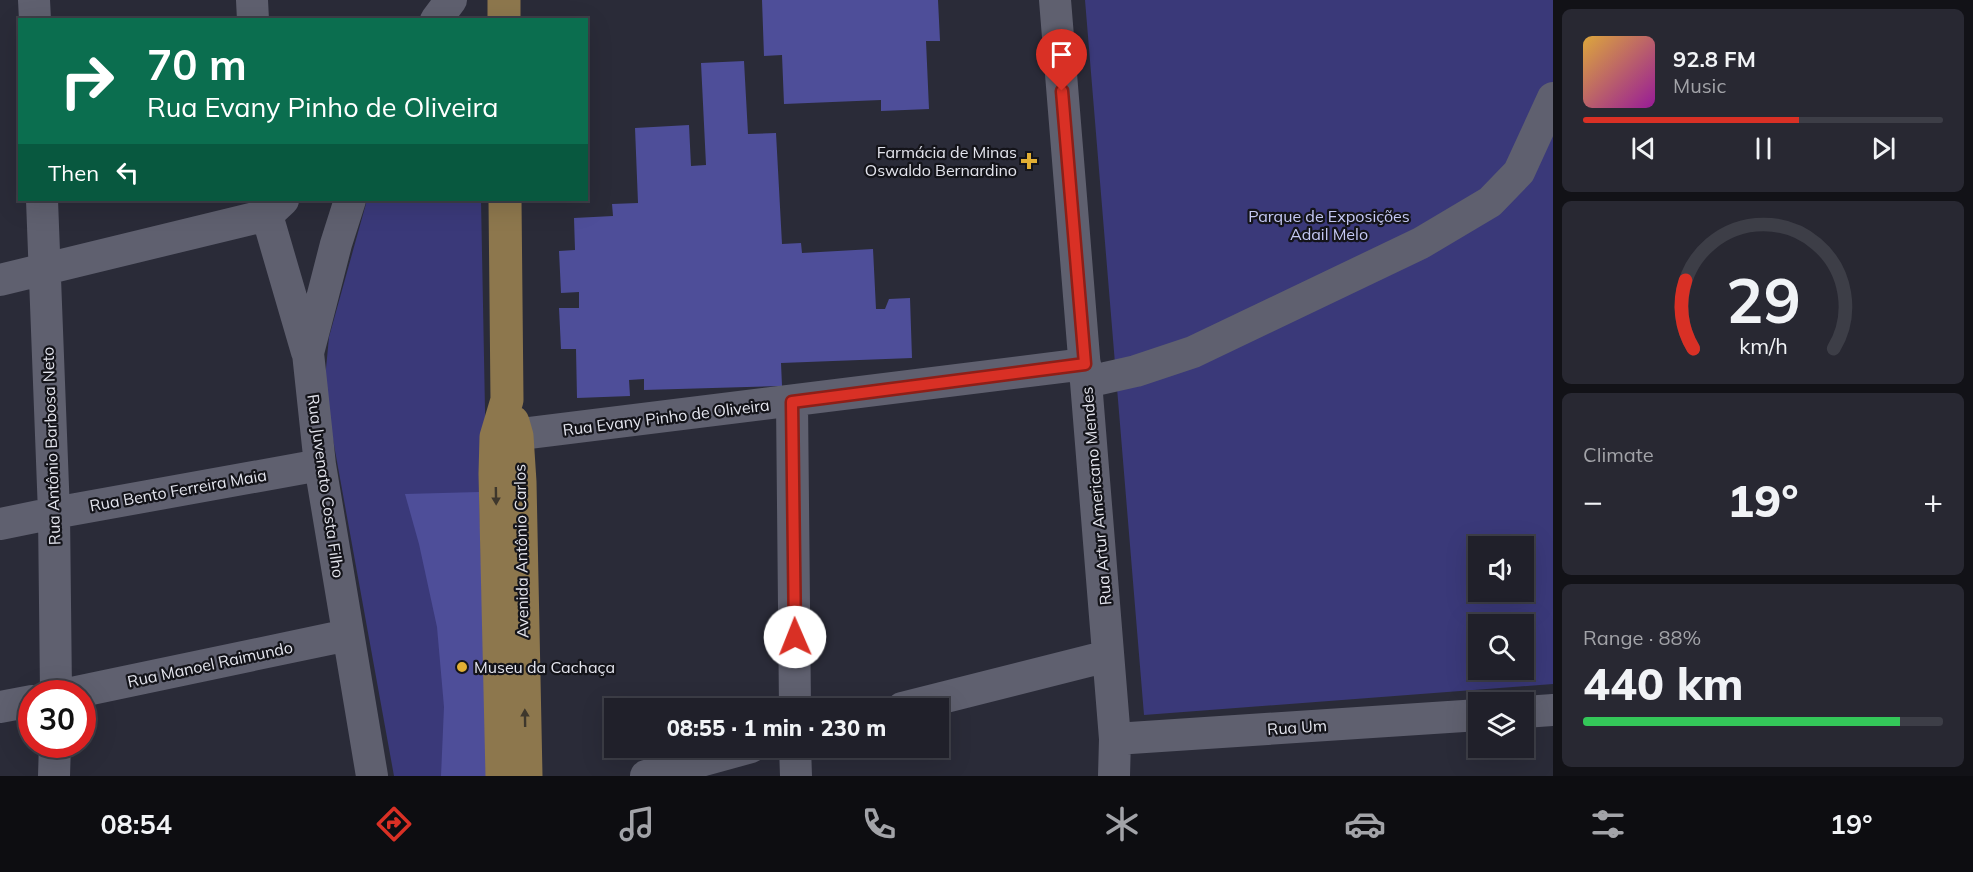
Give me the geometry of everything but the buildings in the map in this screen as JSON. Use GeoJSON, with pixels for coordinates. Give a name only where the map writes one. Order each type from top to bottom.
{"type":"FeatureCollection","features":[{"type":"Feature","properties":{"kind":"main road"},"geometry":{"type":"LineString","coordinates":[[504,0],[504,18]]}},
{"type":"Feature","properties":{"kind":"main road","name":"Avenida Antônio Carlos"},"geometry":{"type":"LineString","coordinates":[[502,776],[511,669],[520,482],[507,437],[505,201]]}},
{"type":"Feature","properties":{"kind":"main road","name":"Avenida Antônio Carlos"},"geometry":{"type":"LineString","coordinates":[[511,669],[526,776]]}},
{"type":"Feature","properties":{"kind":"street"},"geometry":{"type":"LineString","coordinates":[[34,0],[35,18]]}},
{"type":"Feature","properties":{"kind":"street"},"geometry":{"type":"LineString","coordinates":[[252,0],[253,18]]}},
{"type":"Feature","properties":{"kind":"street"},"geometry":{"type":"LineString","coordinates":[[438,18],[451,0]]}},
{"type":"Feature","properties":{"kind":"street","name":"Rua Artur Americano Mendes"},"geometry":{"type":"LineString","coordinates":[[1055,0],[1116,739],[1114,776]]}},
{"type":"Feature","properties":{"kind":"street","name":"Rua Evany Pinho de Oliveira"},"geometry":{"type":"LineString","coordinates":[[507,437],[792,402],[1086,373],[1136,371],[1193,352],[1420,243],[1490,202],[1519,171],[1553,98]]}},
{"type":"Feature","properties":{"kind":"street","name":"Rua Antônio Barbosa Neto"},"geometry":{"type":"LineString","coordinates":[[42,201],[54,513],[56,680]]}},
{"type":"Feature","properties":{"kind":"street","name":"Rua Juvenato Costa Filho"},"geometry":{"type":"LineString","coordinates":[[350,201],[336,244],[308,353],[320,465],[372,776]]}},
{"type":"Feature","properties":{"kind":"street"},"geometry":{"type":"LineString","coordinates":[[0,280],[272,205],[308,353]]}},
{"type":"Feature","properties":{"kind":"street"},"geometry":{"type":"LineString","coordinates":[[792,402],[795,698]]}},
{"type":"Feature","properties":{"kind":"street","name":"Rua Bento Ferreira Maia"},"geometry":{"type":"LineString","coordinates":[[0,524],[320,465]]}},
{"type":"Feature","properties":{"kind":"street","name":"Rua Manoel Raimundo"},"geometry":{"type":"LineString","coordinates":[[96,688],[348,635]]}},
{"type":"Feature","properties":{"kind":"street"},"geometry":{"type":"LineString","coordinates":[[942,698],[1108,656]]}},
{"type":"Feature","properties":{"kind":"street"},"geometry":{"type":"LineString","coordinates":[[0,707],[18,704]]}},
{"type":"Feature","properties":{"kind":"street"},"geometry":{"type":"LineString","coordinates":[[1534,711],[1553,710]]}},
{"type":"Feature","properties":{"kind":"street","name":"Rua Um"},"geometry":{"type":"LineString","coordinates":[[1116,739],[1468,716]]}},
{"type":"Feature","properties":{"kind":"street"},"geometry":{"type":"LineString","coordinates":[[54,776],[55,758]]}},
{"type":"Feature","properties":{"kind":"street"},"geometry":{"type":"LineString","coordinates":[[646,776],[711,758]]}},
{"type":"Feature","properties":{"kind":"street"},"geometry":{"type":"LineString","coordinates":[[795,758],[796,776]]}},
{"type":"Feature","properties":{"kind":"green space","name":"Parque de Exposições Adail Melo"},"geometry":{"type":"Polygon","coordinates":[[[1085,0],[1553,0],[1553,684],[1144,715],[1085,0]]]}},
{"type":"Feature","properties":{"kind":"green space"},"geometry":{"type":"Polygon","coordinates":[[[367,201],[481,201],[492,776],[394,776],[328,412],[325,379],[329,337],[367,201]]]}},
{"type":"Feature","properties":{"kind":"place","name":"Farmácia de Minas Oswaldo Bernardino"},"geometry":{"type":"Point","coordinates":[1029,161]}},
{"type":"Feature","properties":{"kind":"place","name":"Museu da Cachaça"},"geometry":{"type":"Point","coordinates":[462,667]}},
{"type":"Feature","properties":{"kind":"route"},"geometry":{"type":"LineString","coordinates":[[795,637],[792,402],[1085,364],[1062,91]]}}]}
